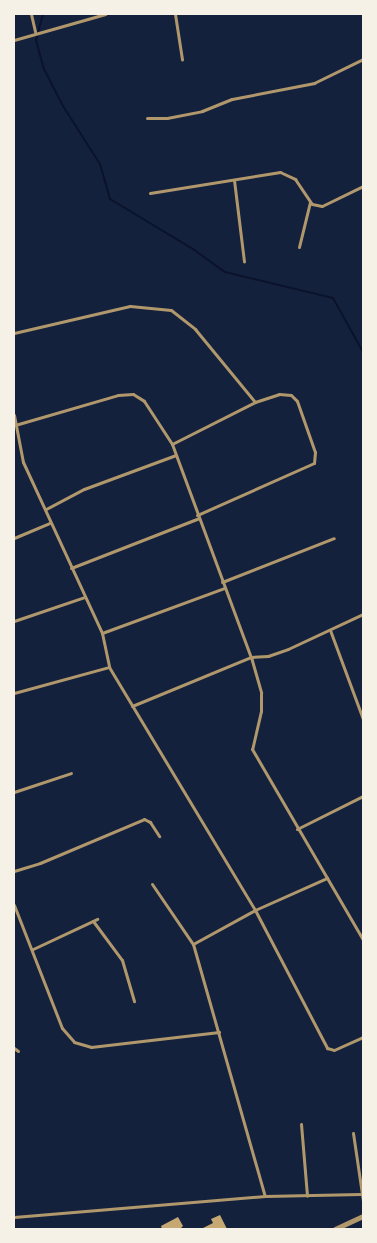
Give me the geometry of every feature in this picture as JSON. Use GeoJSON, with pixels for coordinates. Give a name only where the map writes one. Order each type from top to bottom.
{"type":"FeatureCollection","features":[{"type":"Feature","properties":{"kind":"street"},"geometry":{"type":"LineString","coordinates":[[31,14],[35,32]]}},
{"type":"Feature","properties":{"kind":"street"},"geometry":{"type":"LineString","coordinates":[[14,40],[35,32],[105,14]]}},
{"type":"Feature","properties":{"kind":"street"},"geometry":{"type":"LineString","coordinates":[[175,14],[182,59]]}},
{"type":"Feature","properties":{"kind":"street"},"geometry":{"type":"LineString","coordinates":[[146,118],[167,118],[202,111],[232,99],[314,83],[363,59]]}},
{"type":"Feature","properties":{"kind":"street"},"geometry":{"type":"LineString","coordinates":[[150,193],[280,172],[289,174],[310,201],[322,206],[363,186]]}},
{"type":"Feature","properties":{"kind":"street"},"geometry":{"type":"LineString","coordinates":[[234,180],[244,261]]}},
{"type":"Feature","properties":{"kind":"street"},"geometry":{"type":"LineString","coordinates":[[299,248],[310,201]]}},
{"type":"Feature","properties":{"kind":"street"},"geometry":{"type":"LineString","coordinates":[[14,333],[130,306],[171,310],[195,329],[255,402]]}},
{"type":"Feature","properties":{"kind":"street"},"geometry":{"type":"LineString","coordinates":[[14,425],[118,395],[133,394],[144,401],[172,444],[251,657],[261,693],[261,711],[252,749],[363,940]]}},
{"type":"Feature","properties":{"kind":"street"},"geometry":{"type":"LineString","coordinates":[[71,568],[198,516],[314,463],[315,452],[297,401],[291,394],[279,394],[255,402],[172,444]]}},
{"type":"Feature","properties":{"kind":"street"},"geometry":{"type":"LineString","coordinates":[[14,415],[14,425],[23,462],[102,633],[109,667],[255,910],[327,1048],[334,1050],[363,1037]]}},
{"type":"Feature","properties":{"kind":"street"},"geometry":{"type":"LineString","coordinates":[[46,509],[84,489],[176,454]]}},
{"type":"Feature","properties":{"kind":"street"},"geometry":{"type":"LineString","coordinates":[[14,538],[50,523]]}},
{"type":"Feature","properties":{"kind":"street"},"geometry":{"type":"LineString","coordinates":[[222,582],[334,538]]}},
{"type":"Feature","properties":{"kind":"street"},"geometry":{"type":"LineString","coordinates":[[102,633],[224,588]]}},
{"type":"Feature","properties":{"kind":"street"},"geometry":{"type":"LineString","coordinates":[[14,621],[85,597]]}},
{"type":"Feature","properties":{"kind":"street"},"geometry":{"type":"LineString","coordinates":[[132,706],[251,657],[268,656],[363,614]]}},
{"type":"Feature","properties":{"kind":"street"},"geometry":{"type":"LineString","coordinates":[[330,630],[363,719]]}},
{"type":"Feature","properties":{"kind":"street"},"geometry":{"type":"LineString","coordinates":[[14,693],[109,667]]}},
{"type":"Feature","properties":{"kind":"street"},"geometry":{"type":"LineString","coordinates":[[14,792],[71,773]]}},
{"type":"Feature","properties":{"kind":"street"},"geometry":{"type":"LineString","coordinates":[[297,829],[363,796]]}},
{"type":"Feature","properties":{"kind":"street"},"geometry":{"type":"LineString","coordinates":[[14,871],[67,853],[144,819],[150,822],[159,836]]}},
{"type":"Feature","properties":{"kind":"street"},"geometry":{"type":"LineString","coordinates":[[193,944],[255,910],[327,878]]}},
{"type":"Feature","properties":{"kind":"street"},"geometry":{"type":"LineString","coordinates":[[152,884],[193,944],[265,1196]]}},
{"type":"Feature","properties":{"kind":"street"},"geometry":{"type":"LineString","coordinates":[[14,905],[62,1028],[74,1042],[91,1048],[218,1032]]}},
{"type":"Feature","properties":{"kind":"street"},"geometry":{"type":"LineString","coordinates":[[32,949],[97,919]]}},
{"type":"Feature","properties":{"kind":"street"},"geometry":{"type":"LineString","coordinates":[[93,921],[122,960],[134,1000]]}},
{"type":"Feature","properties":{"kind":"street"},"geometry":{"type":"LineString","coordinates":[[301,1124],[307,1196]]}},
{"type":"Feature","properties":{"kind":"street"},"geometry":{"type":"LineString","coordinates":[[353,1133],[363,1201]]}},
{"type":"Feature","properties":{"kind":"street"},"geometry":{"type":"LineString","coordinates":[[14,1216],[265,1196],[361,1194]]}},
{"type":"Feature","properties":{"kind":"street"},"geometry":{"type":"LineString","coordinates":[[335,1229],[363,1216]]}},
{"type":"Feature","properties":{"kind":"building"},"geometry":{"type":"Polygon","coordinates":[[[220,1215],[227,1229],[201,1229],[213,1223],[211,1219],[220,1215]]]}},
{"type":"Feature","properties":{"kind":"building"},"geometry":{"type":"Polygon","coordinates":[[[178,1217],[183,1226],[180,1229],[162,1229],[161,1226],[178,1217]]]}},
{"type":"Feature","properties":{"kind":"waterway"},"geometry":{"type":"LineString","coordinates":[[43,14],[36,40],[44,69],[63,106],[100,164],[110,199],[193,249],[225,272],[333,298],[363,352]]}}]}
